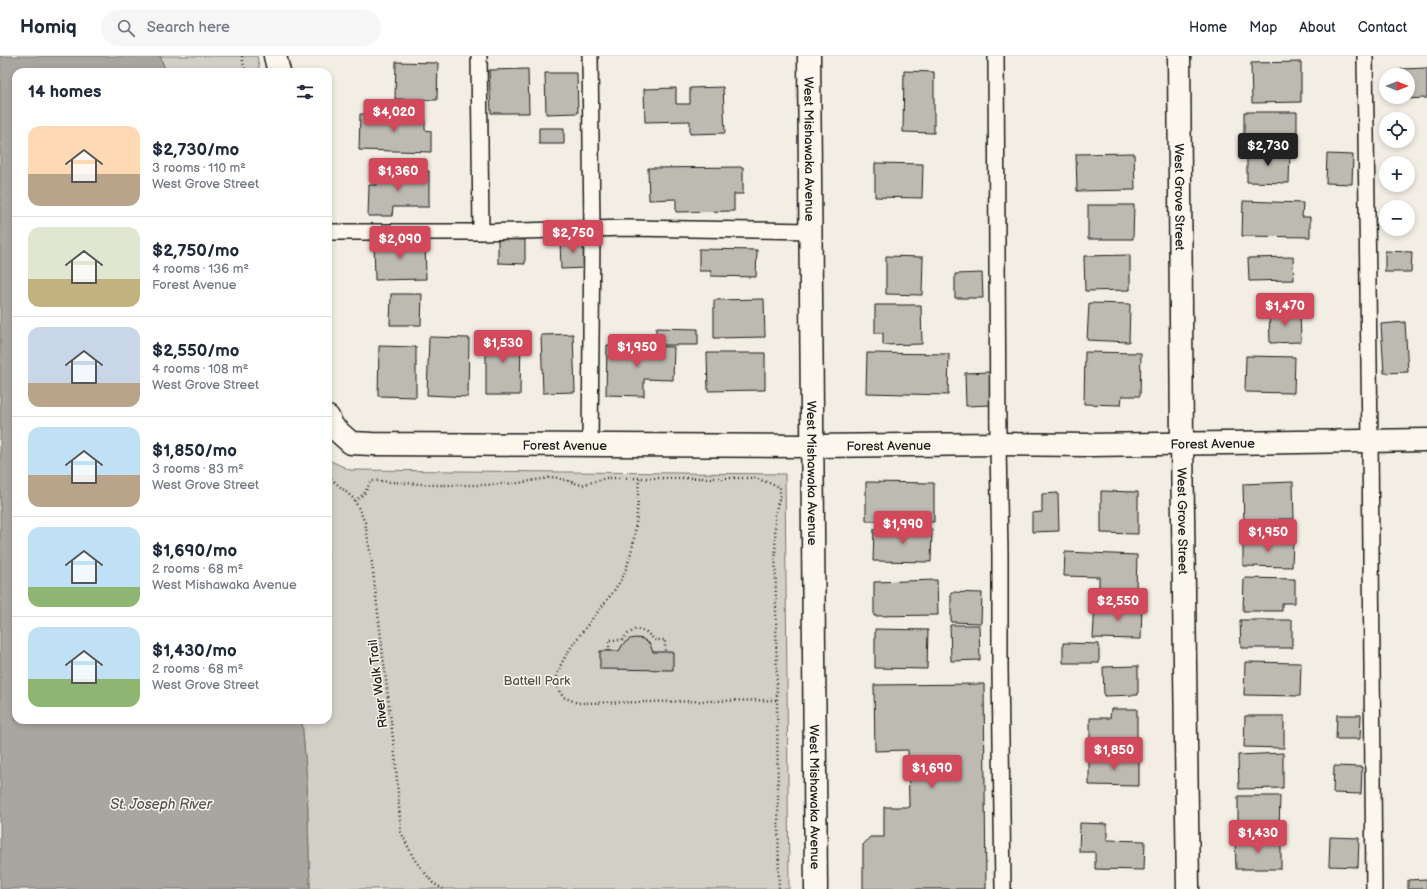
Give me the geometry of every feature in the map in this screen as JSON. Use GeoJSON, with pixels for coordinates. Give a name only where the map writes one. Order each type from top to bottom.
{"type":"FeatureCollection","features":[{"type":"Feature","properties":{"kind":"street"},"geometry":{"type":"LineString","coordinates":[[275,56],[278,68]]}},
{"type":"Feature","properties":{"kind":"street","name":"West Mishawaka Avenue"},"geometry":{"type":"LineString","coordinates":[[809,56],[816,889]]}},
{"type":"Feature","properties":{"kind":"street","name":"West Grove Street"},"geometry":{"type":"LineString","coordinates":[[1179,56],[1188,889]]}},
{"type":"Feature","properties":{"kind":"street","name":"Forest Avenue"},"geometry":{"type":"LineString","coordinates":[[332,425],[351,443],[372,444],[813,446],[998,444],[1090,445],[1427,440]]}},
{"type":"Feature","properties":{"kind":"lane"},"geometry":{"type":"LineString","coordinates":[[479,56],[481,232]]}},
{"type":"Feature","properties":{"kind":"lane"},"geometry":{"type":"LineString","coordinates":[[590,56],[592,230],[590,444]]}},
{"type":"Feature","properties":{"kind":"lane"},"geometry":{"type":"LineString","coordinates":[[996,56],[998,444],[1003,889]]}},
{"type":"Feature","properties":{"kind":"lane"},"geometry":{"type":"LineString","coordinates":[[1365,56],[1374,889]]}},
{"type":"Feature","properties":{"kind":"lane"},"geometry":{"type":"LineString","coordinates":[[332,232],[481,232],[627,228],[810,231]]}},
{"type":"Feature","properties":{"kind":"path"},"geometry":{"type":"LineString","coordinates":[[242,56],[244,68]]}},
{"type":"Feature","properties":{"kind":"path"},"geometry":{"type":"LineString","coordinates":[[355,501],[364,494],[371,481],[435,486],[483,486],[518,483],[554,477],[582,485],[606,478],[755,478],[780,487],[780,495],[775,515],[778,889]]}},
{"type":"Feature","properties":{"kind":"path"},"geometry":{"type":"LineString","coordinates":[[639,478],[637,525],[630,556],[623,577],[578,638],[560,666],[556,685],[563,697],[578,703],[777,700]]}},
{"type":"Feature","properties":{"kind":"path","name":"River Walk Trail"},"geometry":{"type":"LineString","coordinates":[[332,480],[355,501],[365,522],[372,563],[396,755],[402,832],[414,859],[433,883],[443,889]]}},
{"type":"Feature","properties":{"kind":"path"},"geometry":{"type":"LineString","coordinates":[[609,651],[609,640],[622,640],[636,629],[646,632],[655,640],[665,640],[665,652]]}},
{"type":"Feature","properties":{"kind":"green space"},"geometry":{"type":"Polygon","coordinates":[[[160,56],[257,56],[259,68],[164,68],[160,56]]]}},
{"type":"Feature","properties":{"kind":"green space","name":"Battell Park"},"geometry":{"type":"Polygon","coordinates":[[[332,461],[350,470],[785,474],[789,889],[310,889],[307,782],[302,724],[332,724],[332,461]]]}},
{"type":"Feature","properties":{"kind":"water","name":"St. Joseph River"},"geometry":{"type":"Polygon","coordinates":[[[0,56],[160,56],[164,68],[12,68],[12,724],[302,724],[307,782],[310,889],[0,889],[0,56]]]}},
{"type":"Feature","properties":{"kind":"building"},"geometry":{"type":"Polygon","coordinates":[[[396,62],[438,63],[437,100],[395,99],[396,62]]]}},
{"type":"Feature","properties":{"kind":"building"},"geometry":{"type":"Polygon","coordinates":[[[1301,62],[1301,102],[1252,103],[1251,63],[1301,62]]]}},
{"type":"Feature","properties":{"kind":"building"},"geometry":{"type":"Polygon","coordinates":[[[1415,68],[1427,68],[1427,98],[1415,98],[1415,68]]]}},
{"type":"Feature","properties":{"kind":"building"},"geometry":{"type":"Polygon","coordinates":[[[528,69],[529,113],[491,113],[489,70],[528,69]]]}},
{"type":"Feature","properties":{"kind":"building"},"geometry":{"type":"Polygon","coordinates":[[[904,71],[934,72],[934,133],[903,132],[904,71]]]}},
{"type":"Feature","properties":{"kind":"building"},"geometry":{"type":"Polygon","coordinates":[[[545,73],[577,73],[578,113],[546,114],[545,73]]]}},
{"type":"Feature","properties":{"kind":"building"},"geometry":{"type":"Polygon","coordinates":[[[723,87],[725,133],[690,134],[690,121],[645,122],[644,89],[676,88],[676,104],[690,104],[690,88],[723,87]]]}},
{"type":"Feature","properties":{"kind":"building"},"geometry":{"type":"Polygon","coordinates":[[[1244,112],[1297,112],[1297,146],[1244,146],[1244,112]]]}},
{"type":"Feature","properties":{"kind":"building"},"geometry":{"type":"Polygon","coordinates":[[[360,114],[425,116],[425,130],[431,131],[431,152],[359,150],[360,114]]]}},
{"type":"Feature","properties":{"kind":"building"},"geometry":{"type":"Polygon","coordinates":[[[539,128],[564,128],[564,144],[539,144],[539,128]]]}},
{"type":"Feature","properties":{"kind":"building"},"geometry":{"type":"Polygon","coordinates":[[[1247,152],[1290,152],[1289,183],[1247,182],[1247,152]]]}},
{"type":"Feature","properties":{"kind":"building"},"geometry":{"type":"Polygon","coordinates":[[[1134,153],[1135,190],[1077,191],[1076,154],[1134,153]]]}},
{"type":"Feature","properties":{"kind":"building"},"geometry":{"type":"Polygon","coordinates":[[[1327,154],[1353,155],[1352,184],[1326,183],[1327,154]]]}},
{"type":"Feature","properties":{"kind":"building"},"geometry":{"type":"Polygon","coordinates":[[[875,163],[923,164],[922,198],[875,197],[875,163]]]}},
{"type":"Feature","properties":{"kind":"building"},"geometry":{"type":"Polygon","coordinates":[[[743,167],[743,194],[734,194],[734,211],[676,212],[676,199],[649,200],[648,168],[743,167]]]}},
{"type":"Feature","properties":{"kind":"building"},"geometry":{"type":"Polygon","coordinates":[[[377,170],[429,171],[429,207],[393,207],[392,216],[368,216],[369,185],[377,185],[377,170]]]}},
{"type":"Feature","properties":{"kind":"building"},"geometry":{"type":"Polygon","coordinates":[[[1243,201],[1303,203],[1302,217],[1310,217],[1310,237],[1242,236],[1243,201]]]}},
{"type":"Feature","properties":{"kind":"building"},"geometry":{"type":"Polygon","coordinates":[[[1088,205],[1134,205],[1133,239],[1088,239],[1088,205]]]}},
{"type":"Feature","properties":{"kind":"building"},"geometry":{"type":"Polygon","coordinates":[[[498,239],[525,240],[525,264],[498,263],[498,239]]]}},
{"type":"Feature","properties":{"kind":"building"},"geometry":{"type":"Polygon","coordinates":[[[425,240],[426,279],[375,280],[374,241],[425,240]]]}},
{"type":"Feature","properties":{"kind":"building"},"geometry":{"type":"Polygon","coordinates":[[[560,240],[586,240],[586,268],[561,269],[560,240]]]}},
{"type":"Feature","properties":{"kind":"building"},"geometry":{"type":"Polygon","coordinates":[[[699,249],[757,250],[756,277],[711,276],[711,271],[699,271],[699,249]]]}},
{"type":"Feature","properties":{"kind":"building"},"geometry":{"type":"Polygon","coordinates":[[[1385,251],[1412,252],[1411,272],[1385,272],[1385,251]]]}},
{"type":"Feature","properties":{"kind":"building"},"geometry":{"type":"Polygon","coordinates":[[[1130,255],[1130,290],[1085,291],[1084,256],[1130,255]]]}},
{"type":"Feature","properties":{"kind":"building"},"geometry":{"type":"Polygon","coordinates":[[[886,256],[923,257],[922,295],[886,294],[886,256]]]}},
{"type":"Feature","properties":{"kind":"building"},"geometry":{"type":"Polygon","coordinates":[[[1293,257],[1294,280],[1249,281],[1248,258],[1293,257]]]}},
{"type":"Feature","properties":{"kind":"building"},"geometry":{"type":"Polygon","coordinates":[[[982,273],[983,298],[955,298],[955,274],[982,273]]]}},
{"type":"Feature","properties":{"kind":"building"},"geometry":{"type":"Polygon","coordinates":[[[391,294],[422,294],[421,325],[390,325],[391,294]]]}},
{"type":"Feature","properties":{"kind":"building"},"geometry":{"type":"Polygon","coordinates":[[[764,299],[765,337],[714,338],[714,300],[764,299]]]}},
{"type":"Feature","properties":{"kind":"building"},"geometry":{"type":"Polygon","coordinates":[[[1089,303],[1130,304],[1129,342],[1087,340],[1089,303]]]}},
{"type":"Feature","properties":{"kind":"building"},"geometry":{"type":"Polygon","coordinates":[[[875,305],[921,305],[922,344],[883,345],[883,333],[875,333],[875,305]]]}},
{"type":"Feature","properties":{"kind":"building"},"geometry":{"type":"Polygon","coordinates":[[[1300,311],[1301,342],[1270,343],[1269,312],[1300,311]]]}},
{"type":"Feature","properties":{"kind":"building"},"geometry":{"type":"Polygon","coordinates":[[[1405,322],[1408,372],[1384,373],[1381,324],[1405,322]]]}},
{"type":"Feature","properties":{"kind":"building"},"geometry":{"type":"Polygon","coordinates":[[[656,328],[698,329],[698,345],[656,345],[656,328]]]}},
{"type":"Feature","properties":{"kind":"building"},"geometry":{"type":"Polygon","coordinates":[[[486,333],[521,334],[520,395],[486,395],[486,333]]]}},
{"type":"Feature","properties":{"kind":"building"},"geometry":{"type":"Polygon","coordinates":[[[573,334],[575,392],[543,393],[541,335],[573,334]]]}},
{"type":"Feature","properties":{"kind":"building"},"geometry":{"type":"Polygon","coordinates":[[[429,337],[469,338],[468,397],[427,395],[429,337]]]}},
{"type":"Feature","properties":{"kind":"building"},"geometry":{"type":"Polygon","coordinates":[[[607,345],[674,347],[673,380],[644,379],[644,396],[606,395],[607,345]]]}},
{"type":"Feature","properties":{"kind":"building"},"geometry":{"type":"Polygon","coordinates":[[[379,346],[416,347],[416,397],[378,396],[379,346]]]}},
{"type":"Feature","properties":{"kind":"building"},"geometry":{"type":"Polygon","coordinates":[[[1085,352],[1141,353],[1140,396],[1122,396],[1121,405],[1084,404],[1085,352]]]}},
{"type":"Feature","properties":{"kind":"building"},"geometry":{"type":"Polygon","coordinates":[[[707,353],[765,353],[765,390],[708,391],[707,353]]]}},
{"type":"Feature","properties":{"kind":"building"},"geometry":{"type":"Polygon","coordinates":[[[867,353],[949,354],[948,395],[866,393],[867,353]]]}},
{"type":"Feature","properties":{"kind":"building"},"geometry":{"type":"Polygon","coordinates":[[[1246,356],[1295,357],[1294,393],[1245,392],[1246,356]]]}},
{"type":"Feature","properties":{"kind":"building"},"geometry":{"type":"Polygon","coordinates":[[[990,372],[991,405],[966,406],[965,373],[990,372]]]}},
{"type":"Feature","properties":{"kind":"building"},"geometry":{"type":"Polygon","coordinates":[[[866,482],[934,483],[934,522],[866,521],[866,482]]]}},
{"type":"Feature","properties":{"kind":"building"},"geometry":{"type":"Polygon","coordinates":[[[1293,482],[1294,519],[1279,519],[1279,525],[1244,526],[1243,484],[1293,482]]]}},
{"type":"Feature","properties":{"kind":"building"},"geometry":{"type":"Polygon","coordinates":[[[1101,491],[1138,492],[1138,534],[1101,533],[1101,491]]]}},
{"type":"Feature","properties":{"kind":"building"},"geometry":{"type":"Polygon","coordinates":[[[1058,493],[1059,531],[1032,532],[1032,513],[1042,512],[1042,494],[1058,493]]]}},
{"type":"Feature","properties":{"kind":"building"},"geometry":{"type":"Polygon","coordinates":[[[874,529],[932,529],[931,562],[873,561],[874,529]]]}},
{"type":"Feature","properties":{"kind":"building"},"geometry":{"type":"Polygon","coordinates":[[[1243,539],[1293,540],[1292,567],[1243,566],[1243,539]]]}},
{"type":"Feature","properties":{"kind":"building"},"geometry":{"type":"Polygon","coordinates":[[[1065,552],[1137,555],[1136,590],[1099,589],[1099,577],[1064,576],[1065,552]]]}},
{"type":"Feature","properties":{"kind":"building"},"geometry":{"type":"Polygon","coordinates":[[[1244,578],[1295,579],[1295,603],[1282,603],[1282,611],[1243,611],[1244,578]]]}},
{"type":"Feature","properties":{"kind":"building"},"geometry":{"type":"Polygon","coordinates":[[[937,580],[938,615],[874,616],[874,582],[937,580]]]}},
{"type":"Feature","properties":{"kind":"building"},"geometry":{"type":"Polygon","coordinates":[[[951,592],[982,593],[981,623],[951,622],[951,592]]]}},
{"type":"Feature","properties":{"kind":"building"},"geometry":{"type":"Polygon","coordinates":[[[1095,604],[1142,605],[1141,639],[1093,638],[1095,604]]]}},
{"type":"Feature","properties":{"kind":"building"},"geometry":{"type":"Polygon","coordinates":[[[1240,620],[1292,620],[1292,648],[1241,648],[1240,620]]]}},
{"type":"Feature","properties":{"kind":"building"},"geometry":{"type":"Polygon","coordinates":[[[950,625],[979,625],[980,660],[951,661],[950,625]]]}},
{"type":"Feature","properties":{"kind":"building"},"geometry":{"type":"Polygon","coordinates":[[[875,629],[928,630],[927,669],[875,668],[875,629]]]}},
{"type":"Feature","properties":{"kind":"building"},"geometry":{"type":"Polygon","coordinates":[[[630,639],[643,639],[650,644],[653,652],[673,652],[673,670],[600,669],[600,651],[619,651],[623,644],[630,639]]]}},
{"type":"Feature","properties":{"kind":"building"},"geometry":{"type":"Polygon","coordinates":[[[1063,643],[1099,644],[1099,663],[1063,663],[1063,643]]]}},
{"type":"Feature","properties":{"kind":"building"},"geometry":{"type":"Polygon","coordinates":[[[1245,662],[1301,663],[1300,696],[1244,695],[1245,662]]]}},
{"type":"Feature","properties":{"kind":"building"},"geometry":{"type":"Polygon","coordinates":[[[1138,666],[1138,695],[1104,696],[1103,667],[1138,666]]]}},
{"type":"Feature","properties":{"kind":"building"},"geometry":{"type":"Polygon","coordinates":[[[984,684],[986,889],[863,889],[863,845],[870,837],[884,837],[884,807],[909,807],[908,750],[875,751],[874,685],[984,684]]]}},
{"type":"Feature","properties":{"kind":"building"},"geometry":{"type":"Polygon","coordinates":[[[1111,709],[1137,709],[1137,747],[1090,746],[1090,718],[1110,718],[1111,709]]]}},
{"type":"Feature","properties":{"kind":"building"},"geometry":{"type":"Polygon","coordinates":[[[1337,715],[1361,715],[1360,739],[1336,739],[1337,715]]]}},
{"type":"Feature","properties":{"kind":"building"},"geometry":{"type":"Polygon","coordinates":[[[1245,716],[1284,716],[1284,748],[1244,747],[1245,716]]]}},
{"type":"Feature","properties":{"kind":"building"},"geometry":{"type":"Polygon","coordinates":[[[1283,753],[1283,788],[1239,789],[1238,755],[1283,753]]]}},
{"type":"Feature","properties":{"kind":"building"},"geometry":{"type":"Polygon","coordinates":[[[1089,756],[1139,756],[1139,786],[1089,785],[1089,756]]]}},
{"type":"Feature","properties":{"kind":"building"},"geometry":{"type":"Polygon","coordinates":[[[1334,766],[1362,767],[1361,794],[1333,793],[1334,766]]]}},
{"type":"Feature","properties":{"kind":"building"},"geometry":{"type":"Polygon","coordinates":[[[1238,796],[1280,796],[1279,831],[1238,830],[1238,796]]]}},
{"type":"Feature","properties":{"kind":"building"},"geometry":{"type":"Polygon","coordinates":[[[1080,823],[1107,824],[1107,840],[1145,841],[1144,870],[1095,869],[1095,852],[1079,852],[1080,823]]]}},
{"type":"Feature","properties":{"kind":"building"},"geometry":{"type":"Polygon","coordinates":[[[1330,837],[1359,838],[1358,867],[1329,866],[1330,837]]]}},
{"type":"Feature","properties":{"kind":"building"},"geometry":{"type":"Polygon","coordinates":[[[1281,838],[1281,869],[1236,869],[1235,839],[1281,838]]]}},
{"type":"Feature","properties":{"kind":"building"},"geometry":{"type":"Polygon","coordinates":[[[1427,879],[1427,889],[1408,889],[1408,880],[1427,879]]]}}]}
